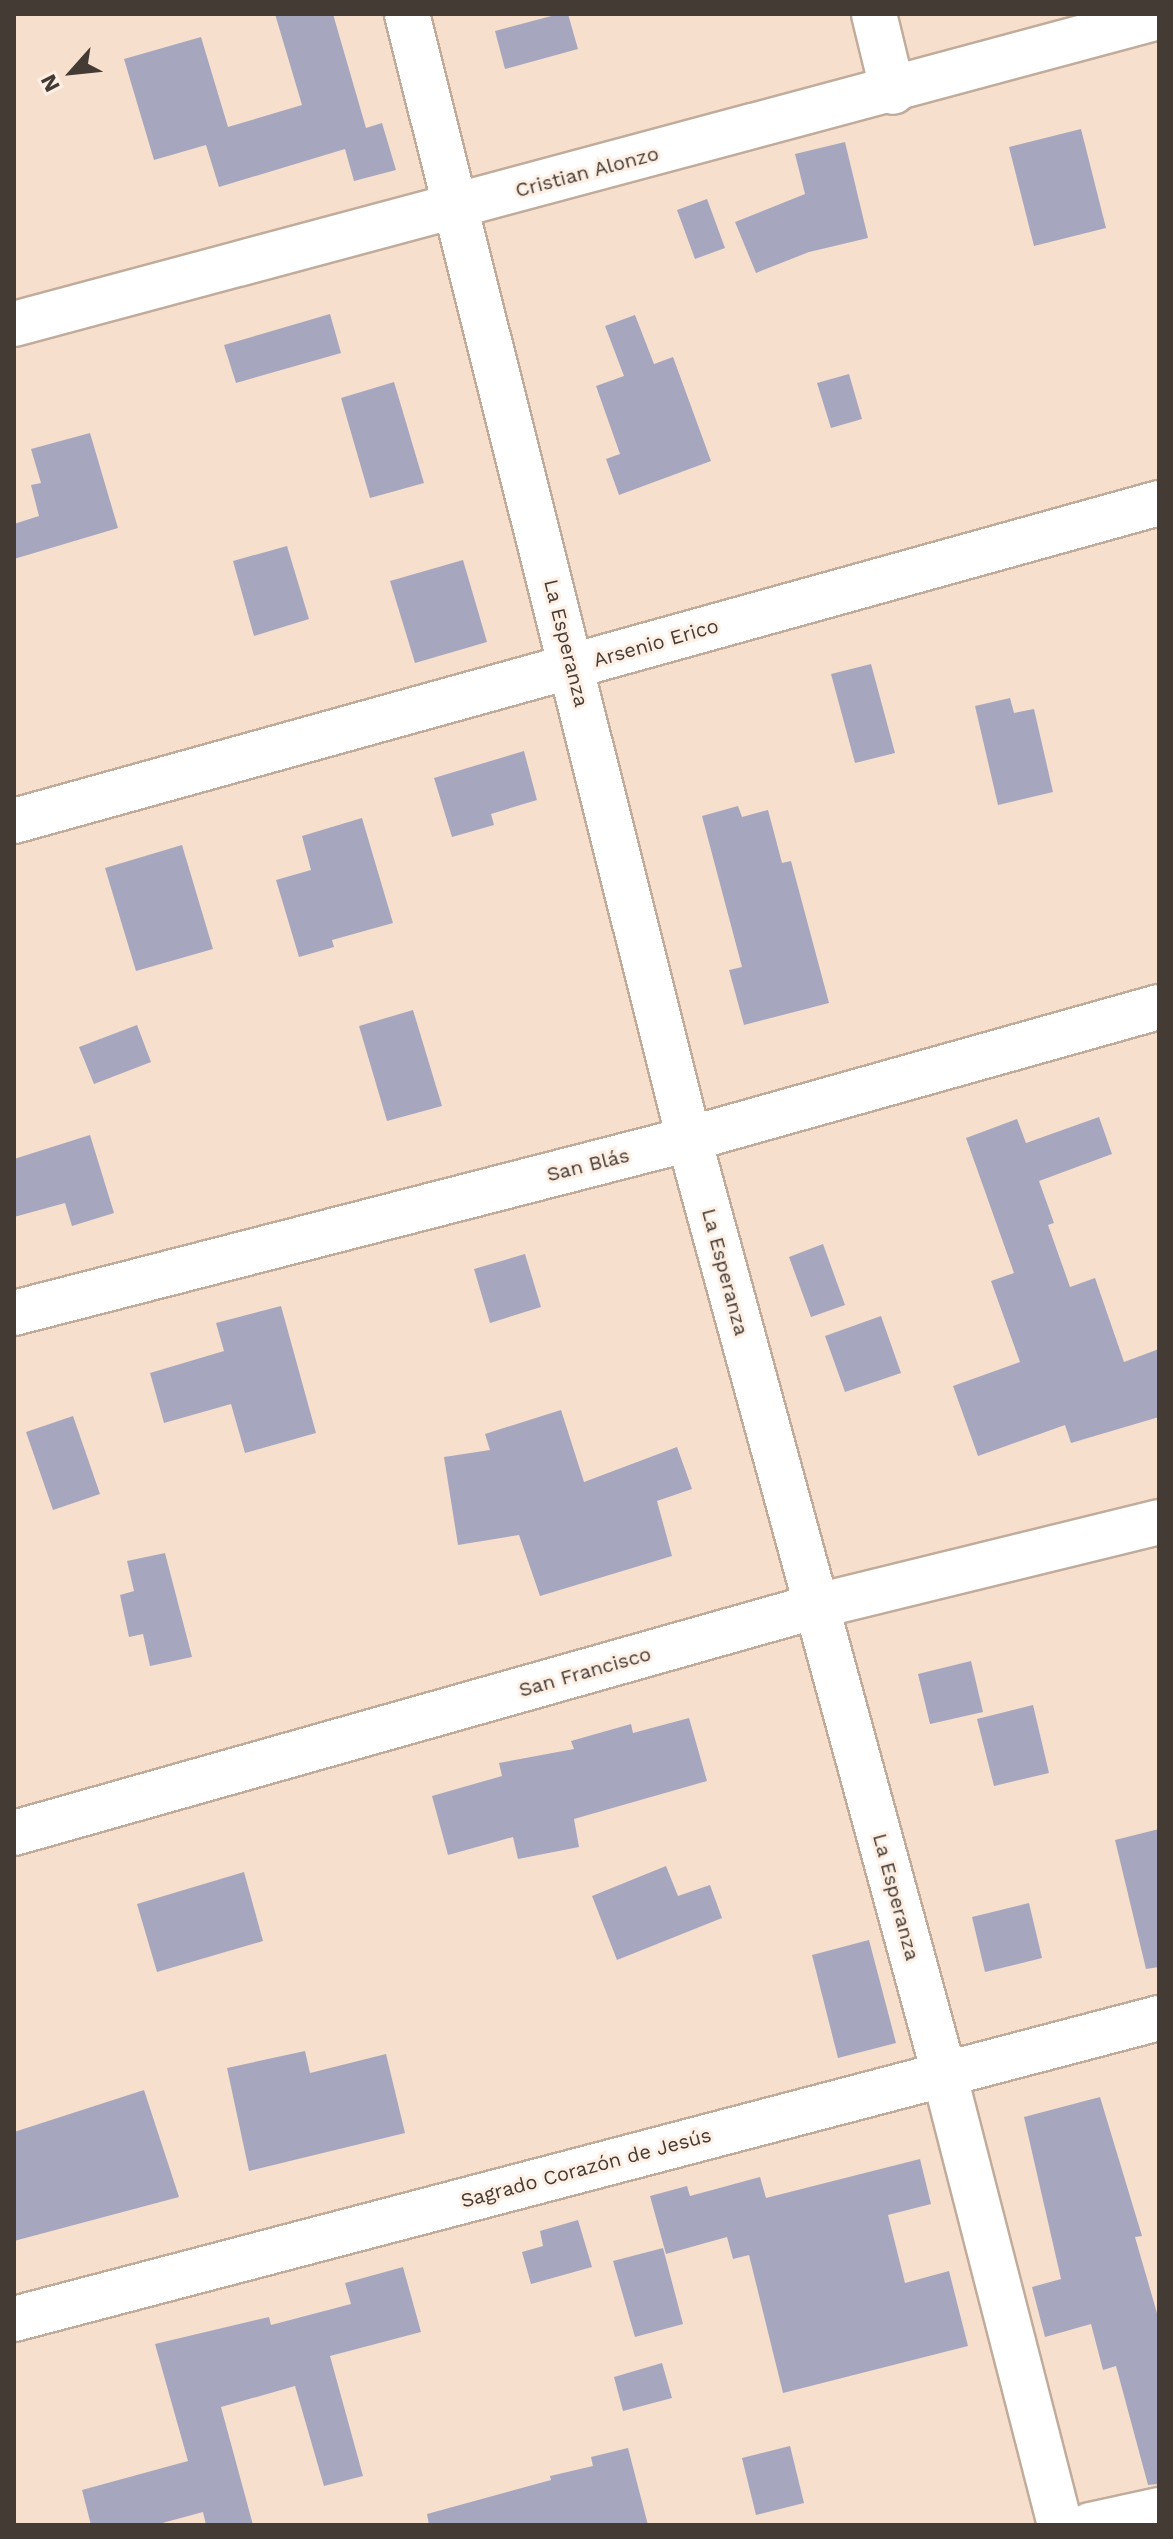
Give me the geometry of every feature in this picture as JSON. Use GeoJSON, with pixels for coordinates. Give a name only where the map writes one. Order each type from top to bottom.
{"type":"FeatureCollection","features":[{"type":"Feature","properties":{"kind":"street","name":"La Esperanza"},"geometry":{"type":"LineString","coordinates":[[407,14],[689,1139],[944,2073],[1060,2525]]}},
{"type":"Feature","properties":{"kind":"street"},"geometry":{"type":"LineString","coordinates":[[874,14],[893,92]]}},
{"type":"Feature","properties":{"kind":"street","name":"Cristian Alonzo"},"geometry":{"type":"LineString","coordinates":[[14,324],[893,92],[1159,17]]}},
{"type":"Feature","properties":{"kind":"street","name":"Arsenio Erico"},"geometry":{"type":"LineString","coordinates":[[14,821],[1159,503]]}},
{"type":"Feature","properties":{"kind":"street","name":"San Blás"},"geometry":{"type":"LineString","coordinates":[[14,1313],[689,1139],[1159,1007]]}},
{"type":"Feature","properties":{"kind":"street","name":"San Francisco"},"geometry":{"type":"LineString","coordinates":[[14,1833],[817,1606],[1159,1522]]}},
{"type":"Feature","properties":{"kind":"street","name":"Sagrado Corazón de Jesús"},"geometry":{"type":"LineString","coordinates":[[14,2319],[1159,2018]]}},
{"type":"Feature","properties":{"kind":"street"},"geometry":{"type":"LineString","coordinates":[[1090,2525],[1159,2510]]}},
{"type":"Feature","properties":{"kind":"building"},"geometry":{"type":"Polygon","coordinates":[[[275,14],[333,14],[366,128],[382,123],[396,170],[354,181],[345,149],[219,187],[206,145],[154,160],[124,59],[201,37],[228,127],[302,105],[275,14]]]}},
{"type":"Feature","properties":{"kind":"building"},"geometry":{"type":"Polygon","coordinates":[[[568,14],[578,49],[505,69],[495,31],[568,14]]]}},
{"type":"Feature","properties":{"kind":"building"},"geometry":{"type":"Polygon","coordinates":[[[1081,129],[1106,228],[1034,246],[1009,147],[1081,129]]]}},
{"type":"Feature","properties":{"kind":"building"},"geometry":{"type":"Polygon","coordinates":[[[845,142],[868,238],[809,252],[756,273],[735,222],[805,194],[795,154],[845,142]]]}},
{"type":"Feature","properties":{"kind":"building"},"geometry":{"type":"Polygon","coordinates":[[[707,199],[725,248],[695,259],[677,210],[707,199]]]}},
{"type":"Feature","properties":{"kind":"building"},"geometry":{"type":"Polygon","coordinates":[[[330,314],[341,353],[236,383],[224,345],[330,314]]]}},
{"type":"Feature","properties":{"kind":"building"},"geometry":{"type":"Polygon","coordinates":[[[635,315],[654,364],[673,357],[711,461],[619,495],[606,459],[620,454],[596,386],[624,376],[605,326],[635,315]]]}},
{"type":"Feature","properties":{"kind":"building"},"geometry":{"type":"Polygon","coordinates":[[[849,374],[862,419],[831,428],[817,383],[849,374]]]}},
{"type":"Feature","properties":{"kind":"building"},"geometry":{"type":"Polygon","coordinates":[[[394,382],[424,483],[370,498],[341,398],[394,382]]]}},
{"type":"Feature","properties":{"kind":"building"},"geometry":{"type":"Polygon","coordinates":[[[90,433],[118,528],[14,559],[14,524],[39,516],[31,485],[41,483],[31,449],[90,433]]]}},
{"type":"Feature","properties":{"kind":"building"},"geometry":{"type":"Polygon","coordinates":[[[287,546],[309,619],[254,636],[233,561],[287,546]]]}},
{"type":"Feature","properties":{"kind":"building"},"geometry":{"type":"Polygon","coordinates":[[[463,560],[487,642],[415,663],[390,581],[463,560]]]}},
{"type":"Feature","properties":{"kind":"building"},"geometry":{"type":"Polygon","coordinates":[[[871,664],[895,753],[855,763],[831,674],[871,664]]]}},
{"type":"Feature","properties":{"kind":"building"},"geometry":{"type":"Polygon","coordinates":[[[1010,698],[1014,713],[1034,709],[1053,792],[998,805],[975,706],[1010,698]]]}},
{"type":"Feature","properties":{"kind":"building"},"geometry":{"type":"Polygon","coordinates":[[[524,751],[537,800],[491,814],[494,825],[452,837],[434,778],[524,751]]]}},
{"type":"Feature","properties":{"kind":"building"},"geometry":{"type":"Polygon","coordinates":[[[738,806],[742,817],[768,810],[782,863],[791,861],[829,1003],[744,1025],[729,970],[742,967],[702,816],[738,806]]]}},
{"type":"Feature","properties":{"kind":"building"},"geometry":{"type":"Polygon","coordinates":[[[362,818],[393,923],[332,940],[334,947],[299,957],[276,880],[311,870],[302,836],[362,818]]]}},
{"type":"Feature","properties":{"kind":"building"},"geometry":{"type":"Polygon","coordinates":[[[182,845],[213,949],[136,971],[105,868],[182,845]]]}},
{"type":"Feature","properties":{"kind":"building"},"geometry":{"type":"Polygon","coordinates":[[[413,1010],[442,1106],[387,1121],[359,1026],[413,1010]]]}},
{"type":"Feature","properties":{"kind":"building"},"geometry":{"type":"Polygon","coordinates":[[[137,1025],[151,1062],[94,1084],[79,1047],[137,1025]]]}},
{"type":"Feature","properties":{"kind":"building"},"geometry":{"type":"Polygon","coordinates":[[[1099,1117],[1112,1154],[1039,1181],[1054,1223],[1048,1225],[1070,1287],[1095,1278],[1124,1362],[1159,1349],[1159,1417],[1071,1443],[1065,1425],[978,1456],[953,1386],[1020,1362],[991,1281],[1014,1273],[966,1138],[1017,1119],[1026,1143],[1099,1117]]]}},
{"type":"Feature","properties":{"kind":"building"},"geometry":{"type":"Polygon","coordinates":[[[90,1135],[114,1213],[72,1226],[65,1203],[14,1217],[14,1159],[90,1135]]]}},
{"type":"Feature","properties":{"kind":"building"},"geometry":{"type":"Polygon","coordinates":[[[823,1244],[845,1305],[811,1317],[789,1257],[823,1244]]]}},
{"type":"Feature","properties":{"kind":"building"},"geometry":{"type":"Polygon","coordinates":[[[525,1254],[541,1307],[490,1323],[474,1269],[525,1254]]]}},
{"type":"Feature","properties":{"kind":"building"},"geometry":{"type":"Polygon","coordinates":[[[281,1306],[316,1433],[245,1453],[231,1404],[164,1423],[150,1373],[224,1351],[216,1323],[281,1306]]]}},
{"type":"Feature","properties":{"kind":"building"},"geometry":{"type":"Polygon","coordinates":[[[881,1316],[901,1373],[845,1392],[825,1336],[881,1316]]]}},
{"type":"Feature","properties":{"kind":"building"},"geometry":{"type":"Polygon","coordinates":[[[561,1410],[584,1482],[677,1447],[692,1489],[657,1501],[672,1556],[540,1596],[519,1535],[458,1545],[444,1457],[490,1450],[485,1434],[561,1410]]]}},
{"type":"Feature","properties":{"kind":"building"},"geometry":{"type":"Polygon","coordinates":[[[73,1416],[100,1494],[53,1510],[26,1432],[73,1416]]]}},
{"type":"Feature","properties":{"kind":"building"},"geometry":{"type":"Polygon","coordinates":[[[165,1553],[192,1657],[150,1666],[143,1634],[129,1637],[120,1595],[134,1591],[127,1561],[165,1553]]]}},
{"type":"Feature","properties":{"kind":"building"},"geometry":{"type":"Polygon","coordinates":[[[971,1661],[983,1712],[930,1724],[918,1674],[971,1661]]]}},
{"type":"Feature","properties":{"kind":"building"},"geometry":{"type":"Polygon","coordinates":[[[1033,1705],[1049,1773],[994,1786],[977,1719],[1033,1705]]]}},
{"type":"Feature","properties":{"kind":"building"},"geometry":{"type":"Polygon","coordinates":[[[689,1718],[707,1781],[574,1819],[579,1847],[518,1859],[513,1837],[448,1855],[432,1796],[502,1776],[499,1763],[574,1749],[571,1741],[631,1724],[633,1733],[689,1718]]]}},
{"type":"Feature","properties":{"kind":"building"},"geometry":{"type":"Polygon","coordinates":[[[1159,1829],[1159,1967],[1146,1969],[1115,1840],[1159,1829]]]}},
{"type":"Feature","properties":{"kind":"building"},"geometry":{"type":"Polygon","coordinates":[[[666,1866],[678,1896],[710,1885],[722,1918],[617,1960],[592,1896],[666,1866]]]}},
{"type":"Feature","properties":{"kind":"building"},"geometry":{"type":"Polygon","coordinates":[[[244,1872],[263,1941],[157,1972],[137,1904],[244,1872]]]}},
{"type":"Feature","properties":{"kind":"building"},"geometry":{"type":"Polygon","coordinates":[[[1029,1903],[1042,1958],[985,1972],[972,1917],[1029,1903]]]}},
{"type":"Feature","properties":{"kind":"building"},"geometry":{"type":"Polygon","coordinates":[[[869,1940],[896,2043],[838,2058],[812,1955],[869,1940]]]}},
{"type":"Feature","properties":{"kind":"building"},"geometry":{"type":"Polygon","coordinates":[[[305,2051],[310,2073],[386,2054],[405,2133],[249,2171],[227,2068],[305,2051]]]}},
{"type":"Feature","properties":{"kind":"building"},"geometry":{"type":"Polygon","coordinates":[[[144,2090],[179,2197],[14,2241],[14,2132],[144,2090]]]}},
{"type":"Feature","properties":{"kind":"building"},"geometry":{"type":"Polygon","coordinates":[[[1100,2097],[1142,2236],[1135,2237],[1159,2320],[1159,2484],[1148,2485],[1116,2366],[1103,2370],[1091,2324],[1045,2337],[1032,2287],[1061,2279],[1024,2117],[1100,2097]]]}},
{"type":"Feature","properties":{"kind":"building"},"geometry":{"type":"Polygon","coordinates":[[[920,2159],[931,2204],[888,2215],[905,2283],[949,2271],[968,2346],[783,2393],[749,2255],[733,2259],[727,2237],[666,2254],[650,2196],[687,2186],[690,2196],[760,2177],[766,2198],[920,2159]]]}},
{"type":"Feature","properties":{"kind":"building"},"geometry":{"type":"Polygon","coordinates":[[[578,2220],[592,2267],[531,2284],[522,2252],[543,2246],[540,2231],[578,2220]]]}},
{"type":"Feature","properties":{"kind":"building"},"geometry":{"type":"Polygon","coordinates":[[[663,2248],[683,2324],[635,2337],[613,2261],[663,2248]]]}},
{"type":"Feature","properties":{"kind":"building"},"geometry":{"type":"Polygon","coordinates":[[[403,2267],[421,2332],[330,2356],[363,2476],[324,2486],[295,2386],[221,2407],[253,2525],[206,2525],[203,2512],[155,2525],[91,2525],[82,2490],[188,2461],[155,2344],[269,2317],[271,2325],[351,2304],[345,2283],[403,2267]]]}},
{"type":"Feature","properties":{"kind":"building"},"geometry":{"type":"Polygon","coordinates":[[[662,2363],[672,2398],[623,2411],[614,2377],[662,2363]]]}},
{"type":"Feature","properties":{"kind":"building"},"geometry":{"type":"Polygon","coordinates":[[[790,2446],[804,2503],[756,2515],[742,2458],[790,2446]]]}},
{"type":"Feature","properties":{"kind":"building"},"geometry":{"type":"Polygon","coordinates":[[[628,2448],[648,2525],[429,2525],[427,2514],[551,2480],[550,2476],[593,2466],[591,2457],[628,2448]]]}}]}
